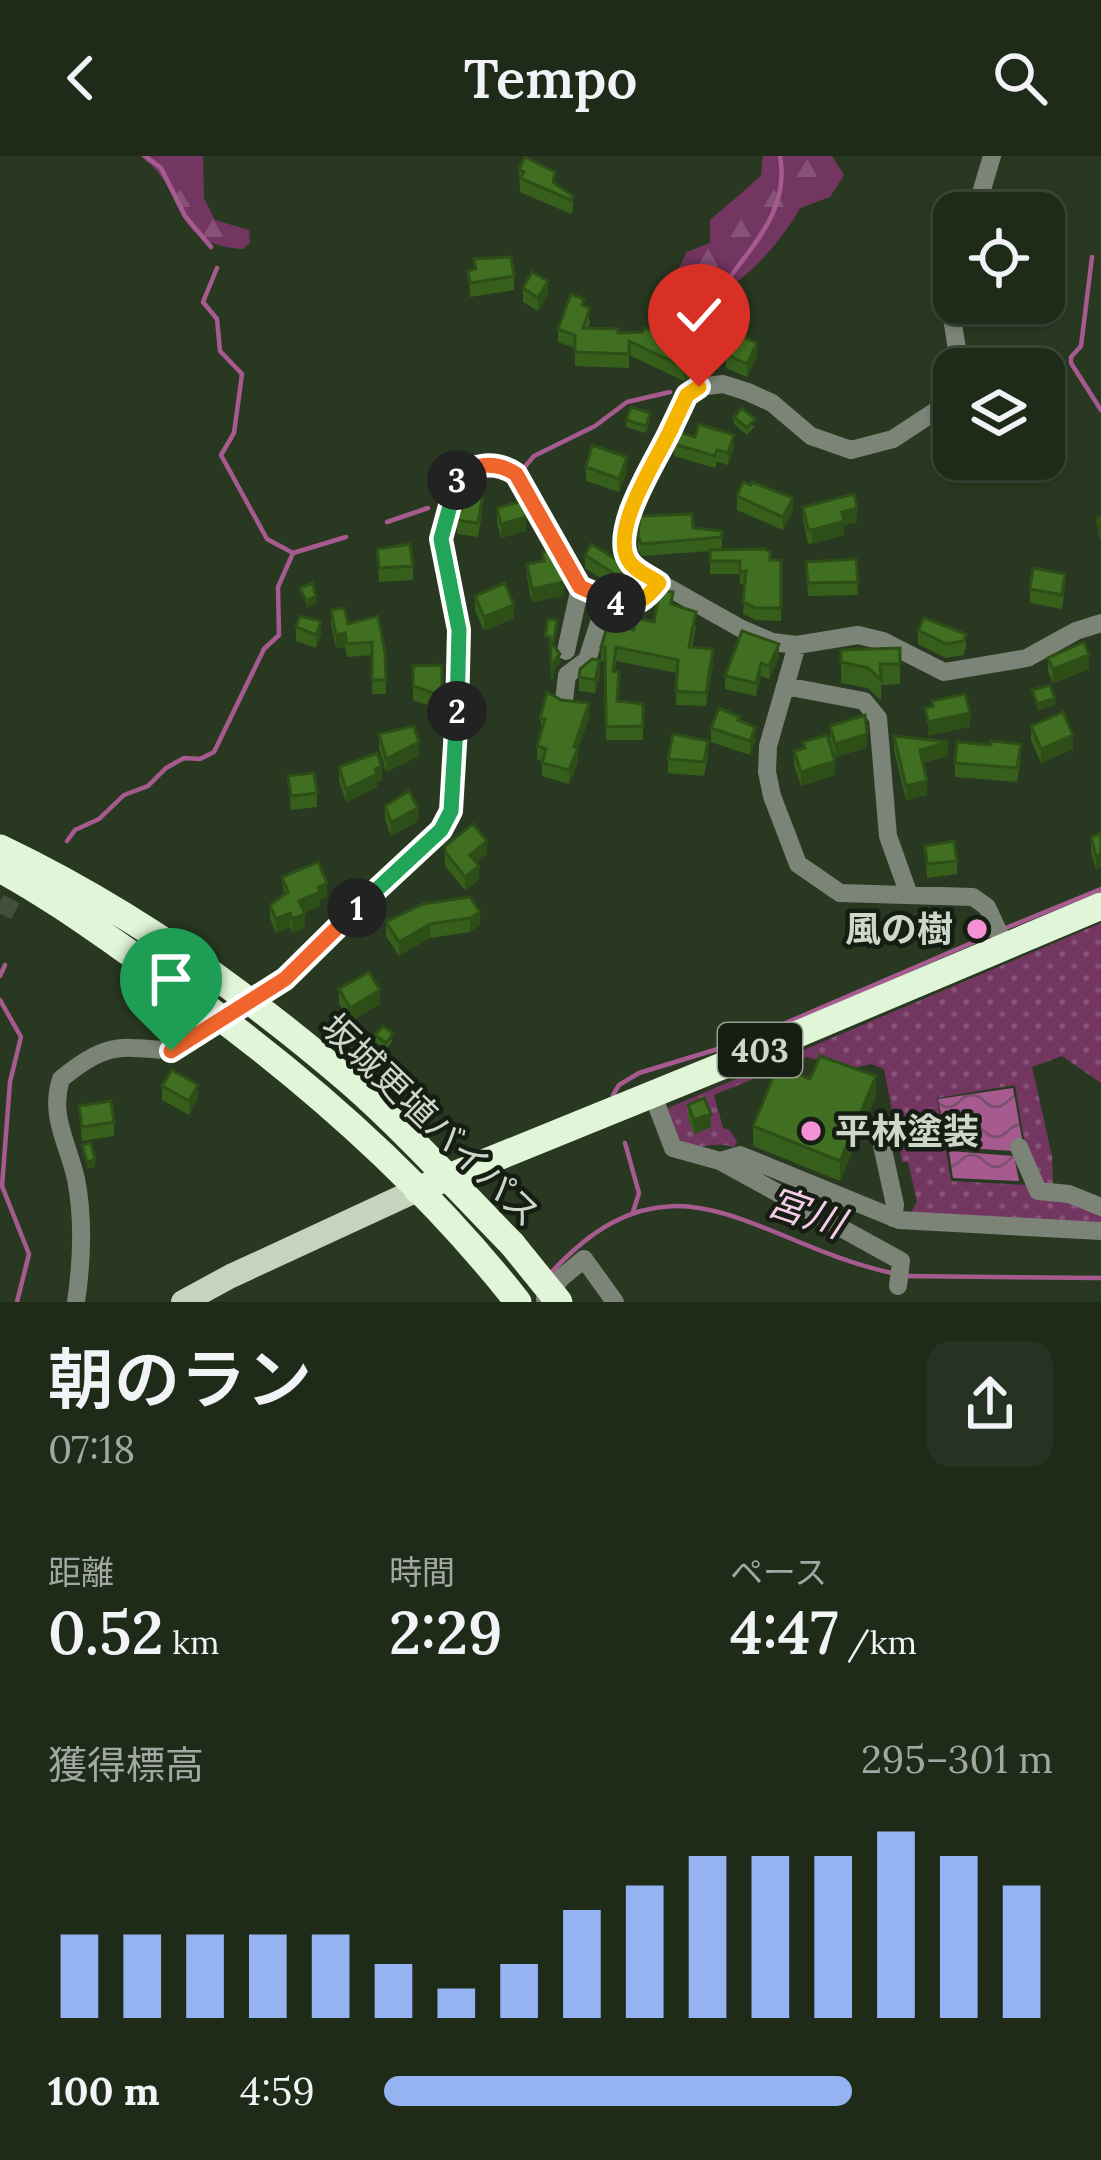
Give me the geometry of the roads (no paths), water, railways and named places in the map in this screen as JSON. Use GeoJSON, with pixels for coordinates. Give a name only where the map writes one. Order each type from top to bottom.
{"type":"FeatureCollection","features":[{"type":"Feature","properties":{"kind":"highway","name":"坂城更埴バイパス"},"geometry":{"type":"LineString","coordinates":[[0,848],[40,866],[219,979],[352,1084],[512,1244],[560,1302]]}},
{"type":"Feature","properties":{"kind":"highway","name":"坂城更埴バイパス"},"geometry":{"type":"LineString","coordinates":[[0,869],[196,998],[321,1098],[417,1190],[518,1302]]}},
{"type":"Feature","properties":{"kind":"highway","name":"403"},"geometry":{"type":"LineString","coordinates":[[417,1190],[652,1094],[1001,936],[1101,906]]}},
{"type":"Feature","properties":{"kind":"main road"},"geometry":{"type":"LineString","coordinates":[[183,1302],[417,1190]]}},
{"type":"Feature","properties":{"kind":"street"},"geometry":{"type":"LineString","coordinates":[[981,192],[992,156]]}},
{"type":"Feature","properties":{"kind":"street"},"geometry":{"type":"LineString","coordinates":[[933,413],[893,439],[851,450],[811,436],[772,403],[710,384],[687,395],[650,475],[628,509],[624,553],[632,567],[772,642],[797,645],[858,635],[883,641],[944,672],[1027,658],[1101,623]]}},
{"type":"Feature","properties":{"kind":"street"},"geometry":{"type":"LineString","coordinates":[[76,1302],[82,1220],[75,1176],[55,1114],[61,1079],[84,1060],[105,1051],[129,1047],[171,1051],[285,979],[441,830],[451,811],[459,630],[441,539],[459,476],[483,465],[503,466],[516,474],[580,587],[606,601],[627,606],[646,600],[659,583]]}},
{"type":"Feature","properties":{"kind":"street"},"geometry":{"type":"LineString","coordinates":[[566,651],[580,587]]}},
{"type":"Feature","properties":{"kind":"street"},"geometry":{"type":"LineString","coordinates":[[564,701],[567,674],[587,660],[606,601]]}},
{"type":"Feature","properties":{"kind":"street"},"geometry":{"type":"LineString","coordinates":[[797,645],[767,746],[767,772],[798,864],[840,892],[974,897],[987,907],[1001,936]]}},
{"type":"Feature","properties":{"kind":"street"},"geometry":{"type":"LineString","coordinates":[[785,686],[864,701],[878,718],[888,836],[909,895]]}},
{"type":"Feature","properties":{"kind":"street"},"geometry":{"type":"LineString","coordinates":[[652,1094],[673,1148],[720,1161],[902,1261],[900,1277]]}},
{"type":"Feature","properties":{"kind":"street"},"geometry":{"type":"LineString","coordinates":[[881,1145],[895,1205],[893,1218]]}},
{"type":"Feature","properties":{"kind":"street"},"geometry":{"type":"LineString","coordinates":[[1019,1147],[1039,1191],[1069,1194],[1101,1207]]}},
{"type":"Feature","properties":{"kind":"street"},"geometry":{"type":"LineString","coordinates":[[720,1161],[740,1155],[893,1218],[1101,1231]]}},
{"type":"Feature","properties":{"kind":"street"},"geometry":{"type":"LineString","coordinates":[[542,1302],[584,1259],[615,1302]]}},
{"type":"Feature","properties":{"kind":"water"},"geometry":{"type":"Polygon","coordinates":[[[1013,1088],[1022,1139],[1014,1151],[948,1147],[938,1099],[1013,1088]]]}},
{"type":"Feature","properties":{"kind":"water"},"geometry":{"type":"Polygon","coordinates":[[[949,1151],[1014,1156],[1019,1181],[953,1178],[949,1151]]]}},
{"type":"Feature","properties":{"kind":"waterway"},"geometry":{"type":"LineString","coordinates":[[145,156],[161,168],[185,216],[211,247]]}},
{"type":"Feature","properties":{"kind":"waterway"},"geometry":{"type":"LineString","coordinates":[[706,357],[705,330],[713,305],[773,213],[781,186],[780,156]]}},
{"type":"Feature","properties":{"kind":"waterway"},"geometry":{"type":"LineString","coordinates":[[1092,257],[1081,346],[1071,363],[1101,410]]}},
{"type":"Feature","properties":{"kind":"waterway"},"geometry":{"type":"LineString","coordinates":[[217,268],[203,302],[217,319],[220,351],[242,374],[234,433],[221,455],[267,539],[293,553]]}},
{"type":"Feature","properties":{"kind":"waterway"},"geometry":{"type":"LineString","coordinates":[[523,469],[534,456],[595,426],[627,402],[670,392]]}},
{"type":"Feature","properties":{"kind":"waterway"},"geometry":{"type":"LineString","coordinates":[[462,495],[478,478],[497,474]]}},
{"type":"Feature","properties":{"kind":"waterway"},"geometry":{"type":"LineString","coordinates":[[387,522],[428,508]]}},
{"type":"Feature","properties":{"kind":"waterway"},"geometry":{"type":"LineString","coordinates":[[293,553],[346,537]]}},
{"type":"Feature","properties":{"kind":"waterway"},"geometry":{"type":"LineString","coordinates":[[67,841],[75,830],[99,819],[124,795],[148,786],[166,768],[184,758],[200,759],[214,752],[264,649],[279,635],[278,587],[293,553]]}},
{"type":"Feature","properties":{"kind":"waterway"},"geometry":{"type":"LineString","coordinates":[[1001,930],[1101,889]]}},
{"type":"Feature","properties":{"kind":"waterway"},"geometry":{"type":"LineString","coordinates":[[613,1095],[619,1085],[639,1073],[744,1041],[990,935]]}},
{"type":"Feature","properties":{"kind":"waterway"},"geometry":{"type":"LineString","coordinates":[[0,976],[5,965]]}},
{"type":"Feature","properties":{"kind":"waterway"},"geometry":{"type":"LineString","coordinates":[[0,1000],[21,1037],[10,1082],[2,1186],[29,1254],[17,1302]]}},
{"type":"Feature","properties":{"kind":"waterway"},"geometry":{"type":"LineString","coordinates":[[625,1143],[639,1193],[633,1212]]}},
{"type":"Feature","properties":{"kind":"waterway","name":"宮川"},"geometry":{"type":"LineString","coordinates":[[548,1276],[593,1235],[635,1213],[675,1206],[715,1211],[892,1273]]}},
{"type":"Feature","properties":{"kind":"waterway","name":"宮川"},"geometry":{"type":"LineString","coordinates":[[903,1276],[1101,1278]]}},
{"type":"Feature","properties":{"kind":"tunnel"},"geometry":{"type":"LineString","coordinates":[[3,915],[38,848]]}},
{"type":"Feature","properties":{"kind":"place","name":"風の樹"},"geometry":{"type":"Point","coordinates":[977,929]}},
{"type":"Feature","properties":{"kind":"place","name":"平林塗装"},"geometry":{"type":"Point","coordinates":[811,1131]}}]}
